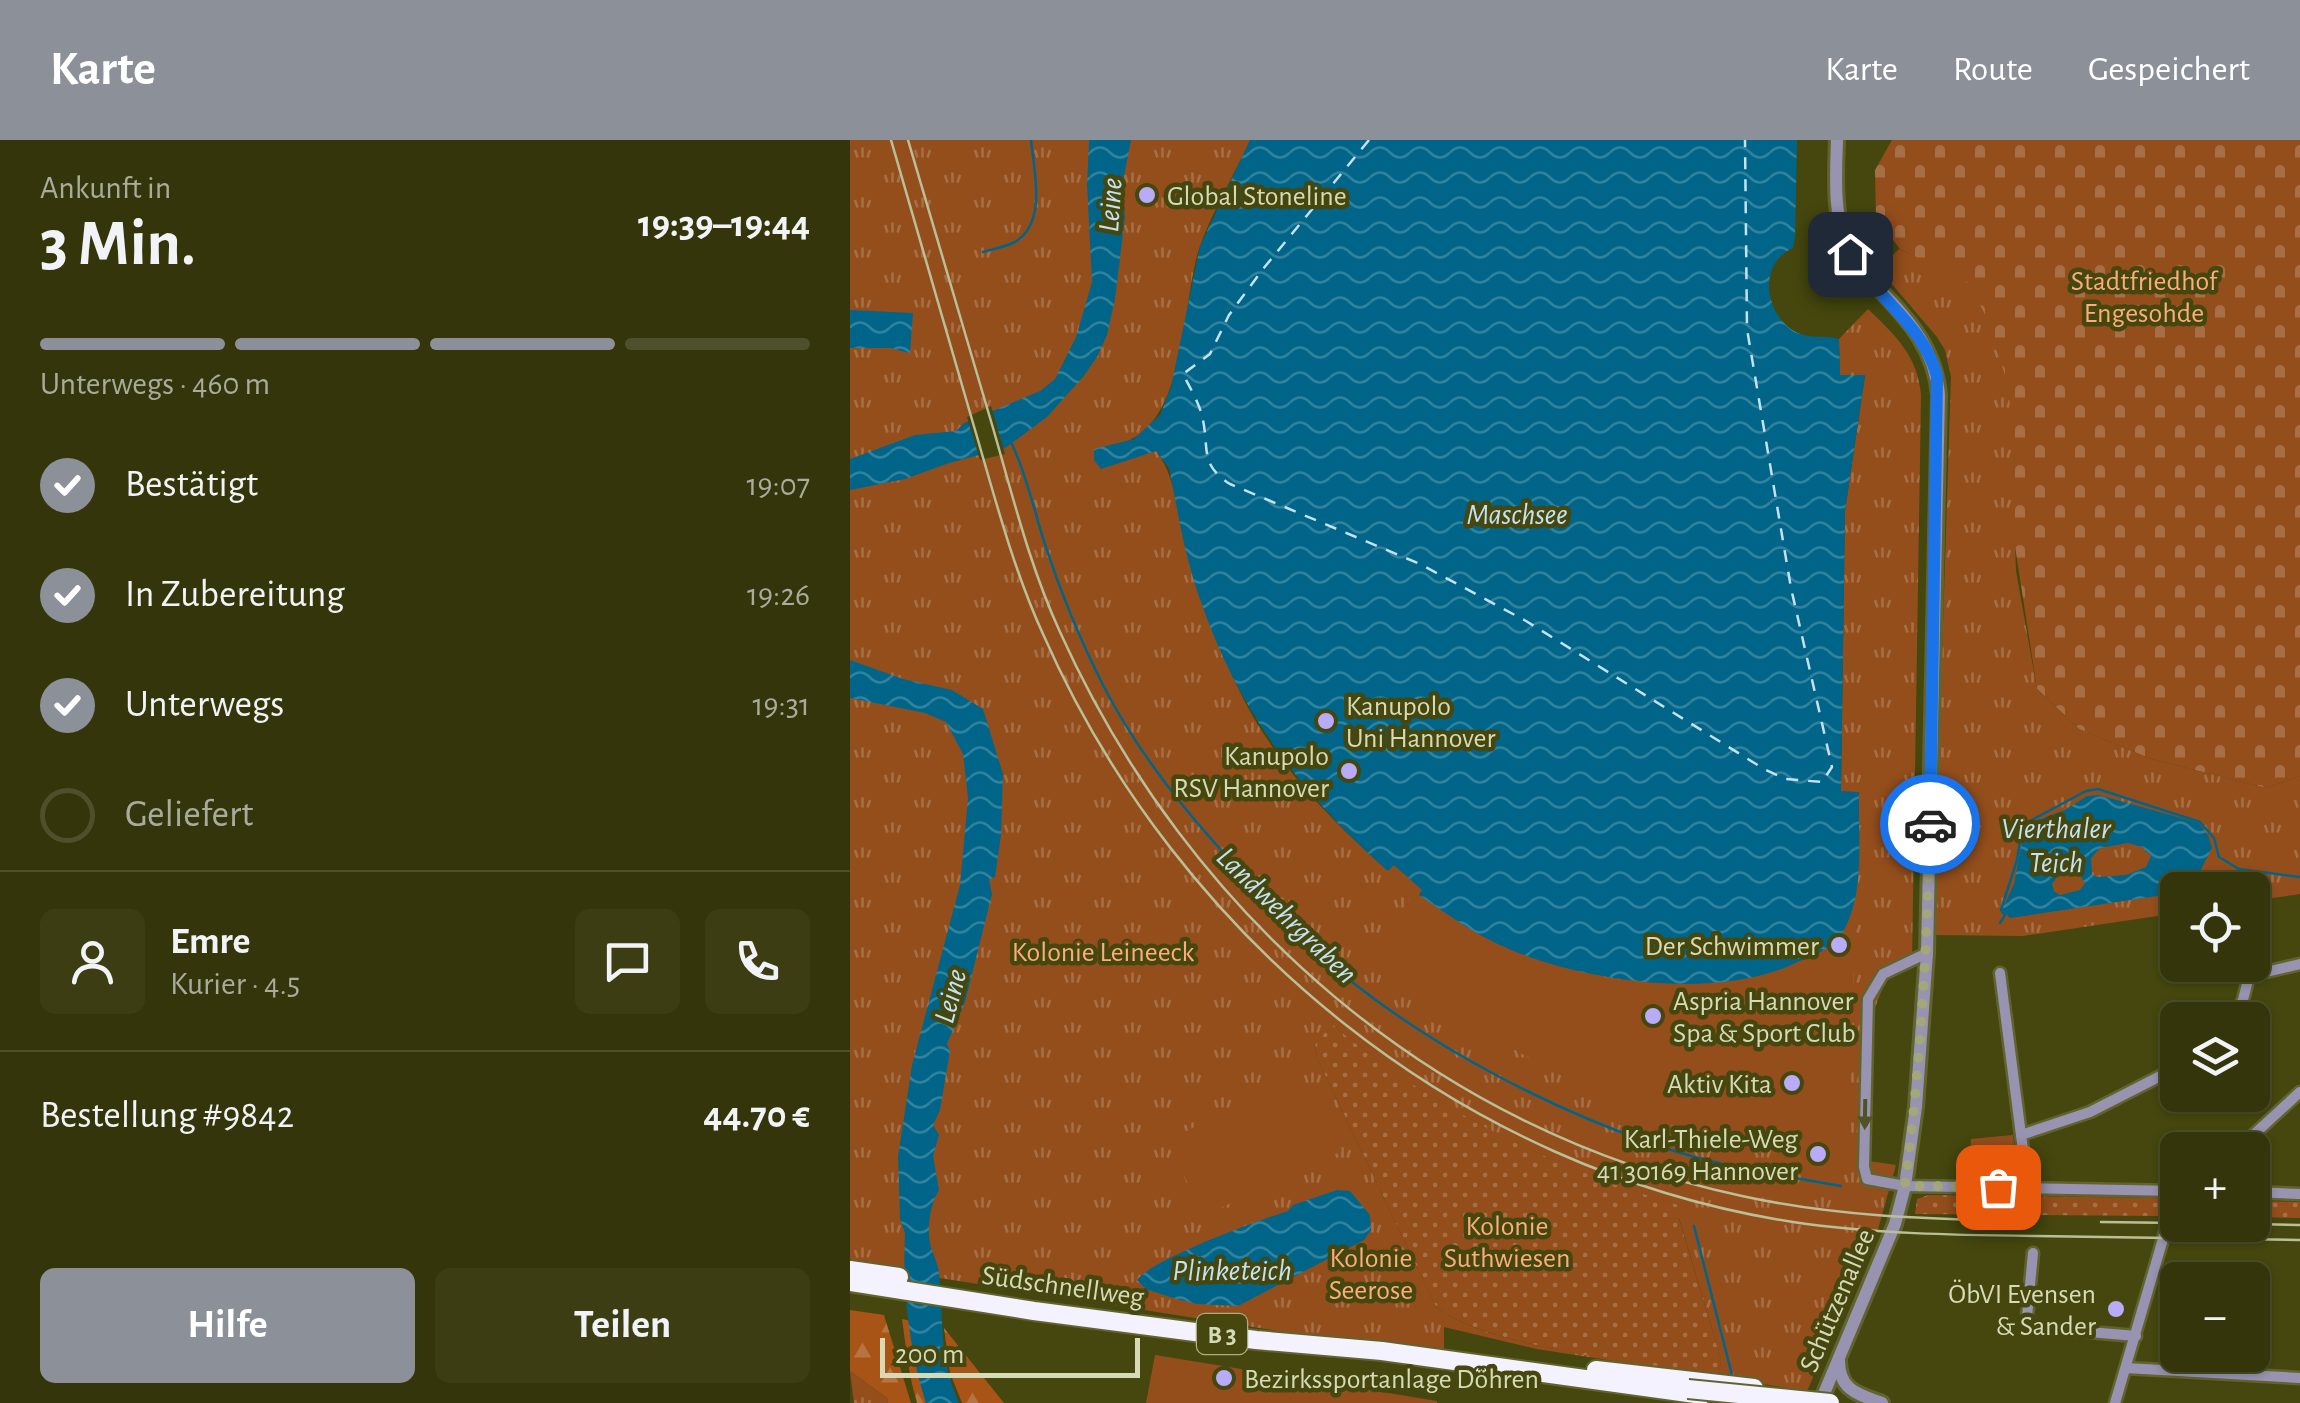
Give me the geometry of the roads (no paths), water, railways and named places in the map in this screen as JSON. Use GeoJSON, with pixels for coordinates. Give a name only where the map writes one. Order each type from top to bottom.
{"type":"FeatureCollection","features":[{"type":"Feature","properties":{"kind":"highway","name":"Südschnellweg"},"geometry":{"type":"LineString","coordinates":[[855,1276],[1256,1340],[1441,1357]]}},
{"type":"Feature","properties":{"kind":"highway","name":"B 3"},"geometry":{"type":"LineString","coordinates":[[1441,1357],[1546,1367],[1687,1391],[1830,1403]]}},
{"type":"Feature","properties":{"kind":"highway","name":"B 3"},"geometry":{"type":"LineString","coordinates":[[1441,1357],[1774,1403]]}},
{"type":"Feature","properties":{"kind":"highway"},"geometry":{"type":"LineString","coordinates":[[1546,1367],[1718,1382],[1820,1403]]}},
{"type":"Feature","properties":{"kind":"street","name":"Schützenallee"},"geometry":{"type":"LineString","coordinates":[[1820,1403],[1898,1216],[1916,1107],[1937,376],[1920,336],[1860,268],[1847,246],[1836,202],[1837,140]]}},
{"type":"Feature","properties":{"kind":"street"},"geometry":{"type":"LineString","coordinates":[[1921,954],[1883,974],[1868,999],[1864,1176],[1870,1182],[1905,1186],[2160,1190]]}},
{"type":"Feature","properties":{"kind":"street"},"geometry":{"type":"LineString","coordinates":[[2242,1002],[2250,976],[2300,964]]}},
{"type":"Feature","properties":{"kind":"street"},"geometry":{"type":"LineString","coordinates":[[2000,973],[2028,1188]]}},
{"type":"Feature","properties":{"kind":"street"},"geometry":{"type":"LineString","coordinates":[[2021,1134],[2090,1112],[2160,1076]]}},
{"type":"Feature","properties":{"kind":"street"},"geometry":{"type":"LineString","coordinates":[[2257,1132],[2300,1092]]}},
{"type":"Feature","properties":{"kind":"street"},"geometry":{"type":"LineString","coordinates":[[2270,1193],[2300,1194]]}},
{"type":"Feature","properties":{"kind":"street"},"geometry":{"type":"LineString","coordinates":[[2115,1403],[2162,1242]]}},
{"type":"Feature","properties":{"kind":"street"},"geometry":{"type":"LineString","coordinates":[[2034,1253],[2027,1317],[2030,1322],[2043,1328],[2136,1336]]}},
{"type":"Feature","properties":{"kind":"street"},"geometry":{"type":"LineString","coordinates":[[1840,1358],[1844,1384],[1852,1392],[1882,1403]]}},
{"type":"Feature","properties":{"kind":"street"},"geometry":{"type":"LineString","coordinates":[[2126,1368],[2300,1378]]}},
{"type":"Feature","properties":{"kind":"water","name":"Leine"},"geometry":{"type":"Polygon","coordinates":[[[1089,140],[1131,140],[1122,186],[1125,217],[1115,299],[1107,335],[1097,357],[1047,417],[1005,448],[905,479],[850,490],[850,459],[915,435],[956,431],[964,423],[1040,391],[1055,379],[1076,337],[1092,282],[1089,140]]]}},
{"type":"Feature","properties":{"kind":"water","name":"Maschsee"},"geometry":{"type":"Polygon","coordinates":[[[1250,140],[1797,140],[1795,238],[1793,248],[1774,266],[1769,290],[1772,303],[1778,315],[1798,333],[1839,339],[1840,375],[1865,375],[1845,511],[1841,791],[1859,792],[1859,866],[1849,920],[1831,945],[1789,966],[1757,976],[1684,984],[1607,977],[1535,959],[1493,942],[1450,916],[1419,895],[1422,890],[1394,865],[1388,871],[1328,812],[1277,749],[1234,680],[1216,642],[1186,552],[1169,468],[1156,451],[1101,469],[1094,460],[1094,449],[1134,439],[1160,415],[1171,387],[1200,246],[1250,140]]]}},
{"type":"Feature","properties":{"kind":"water"},"geometry":{"type":"Polygon","coordinates":[[[850,310],[913,313],[910,353],[890,348],[850,348],[850,310]]]}},
{"type":"Feature","properties":{"kind":"water","name":"Leine"},"geometry":{"type":"Polygon","coordinates":[[[850,660],[903,679],[952,690],[983,709],[1003,774],[1001,835],[995,877],[989,880],[992,894],[965,1002],[947,1044],[950,1051],[940,1110],[933,1125],[939,1135],[933,1156],[939,1190],[931,1209],[929,1236],[939,1273],[945,1354],[959,1403],[926,1403],[920,1383],[906,1297],[898,1156],[912,1065],[960,885],[968,798],[963,754],[946,722],[925,713],[850,698],[850,660]]]}},
{"type":"Feature","properties":{"kind":"water","name":"Vierthaler Teich"},"geometry":{"type":"Polygon","coordinates":[[[2099,795],[2199,823],[2212,848],[2200,872],[2160,872],[2160,896],[2010,918],[2002,910],[2014,884],[2024,831],[2033,822],[2065,810],[2087,796],[2099,795]],[[2128,843],[2100,848],[2091,858],[2092,874],[2126,875],[2146,867],[2151,856],[2142,847],[2128,843]],[[2078,872],[2057,877],[2052,884],[2060,895],[2080,890],[2085,883],[2078,872]]]}},
{"type":"Feature","properties":{"kind":"water","name":"Plinketeich"},"geometry":{"type":"Polygon","coordinates":[[[1337,1190],[1350,1191],[1370,1215],[1371,1230],[1364,1240],[1238,1306],[1197,1304],[1173,1298],[1146,1289],[1137,1280],[1184,1251],[1337,1190]]]}},
{"type":"Feature","properties":{"kind":"waterway"},"geometry":{"type":"LineString","coordinates":[[983,252],[1013,243],[1031,224],[1036,196],[1031,140]]}},
{"type":"Feature","properties":{"kind":"waterway","name":"Landwehrgraben"},"geometry":{"type":"LineString","coordinates":[[1012,444],[1070,613],[1120,717],[1206,833],[1336,968],[1389,1010],[1461,1056],[1578,1115],[1701,1159],[1841,1186]]}},
{"type":"Feature","properties":{"kind":"waterway","name":"Landwehrgraben"},"geometry":{"type":"LineString","coordinates":[[2000,923],[2005,915],[2001,910],[2022,829],[2086,791],[2098,789],[2200,822],[2214,838],[2219,857],[2239,869],[2300,877]]}},
{"type":"Feature","properties":{"kind":"waterway"},"geometry":{"type":"LineString","coordinates":[[1694,1226],[1732,1375]]}},
{"type":"Feature","properties":{"kind":"railway"},"geometry":{"type":"LineString","coordinates":[[891,140],[1004,530],[1043,634],[1100,745],[1170,847],[1252,941],[1344,1023],[1445,1094],[1555,1152],[1671,1195],[1793,1222],[1884,1231],[2300,1240]]}},
{"type":"Feature","properties":{"kind":"railway"},"geometry":{"type":"LineString","coordinates":[[908,140],[1023,532],[1060,632],[1113,735],[1177,831],[1251,918],[1334,996],[1425,1064],[1524,1120],[1630,1165],[1742,1196],[1810,1208],[2016,1221]]}},
{"type":"Feature","properties":{"kind":"railway"},"geometry":{"type":"LineString","coordinates":[[2101,1222],[2160,1223]]}},
{"type":"Feature","properties":{"kind":"railway"},"geometry":{"type":"LineString","coordinates":[[2270,1224],[2300,1225]]}},
{"type":"Feature","properties":{"kind":"place","name":"Global Stoneline"},"geometry":{"type":"Point","coordinates":[1147,195]}},
{"type":"Feature","properties":{"kind":"place","name":"Kanupolo Uni Hannover"},"geometry":{"type":"Point","coordinates":[1326,721]}},
{"type":"Feature","properties":{"kind":"place","name":"Kanupolo RSV Hannover"},"geometry":{"type":"Point","coordinates":[1349,771]}},
{"type":"Feature","properties":{"kind":"place","name":"Der Schwimmer"},"geometry":{"type":"Point","coordinates":[1839,945]}},
{"type":"Feature","properties":{"kind":"place","name":"Aspria Hannover Spa & Sport Club"},"geometry":{"type":"Point","coordinates":[1653,1016]}},
{"type":"Feature","properties":{"kind":"place","name":"Aktiv Kita"},"geometry":{"type":"Point","coordinates":[1792,1083]}},
{"type":"Feature","properties":{"kind":"place","name":"Karl-Thiele-Weg 41 30169 Hannover"},"geometry":{"type":"Point","coordinates":[1818,1154]}},
{"type":"Feature","properties":{"kind":"place","name":"ÖbVI Evensen & Sander"},"geometry":{"type":"Point","coordinates":[2116,1309]}},
{"type":"Feature","properties":{"kind":"place","name":"Bezirkssportanlage Döhren"},"geometry":{"type":"Point","coordinates":[1224,1378]}},
{"type":"Feature","properties":{"kind":"park label","name":"Stadtfriedhof Engesohde"},"geometry":{"type":"Point","coordinates":[2144,296]}},
{"type":"Feature","properties":{"kind":"park label","name":"Kolonie Leineeck"},"geometry":{"type":"Point","coordinates":[1103,951]}},
{"type":"Feature","properties":{"kind":"park label","name":"Kolonie Suthwiesen"},"geometry":{"type":"Point","coordinates":[1507,1241]}},
{"type":"Feature","properties":{"kind":"park label","name":"Kolonie Seerose"},"geometry":{"type":"Point","coordinates":[1371,1273]}}]}
